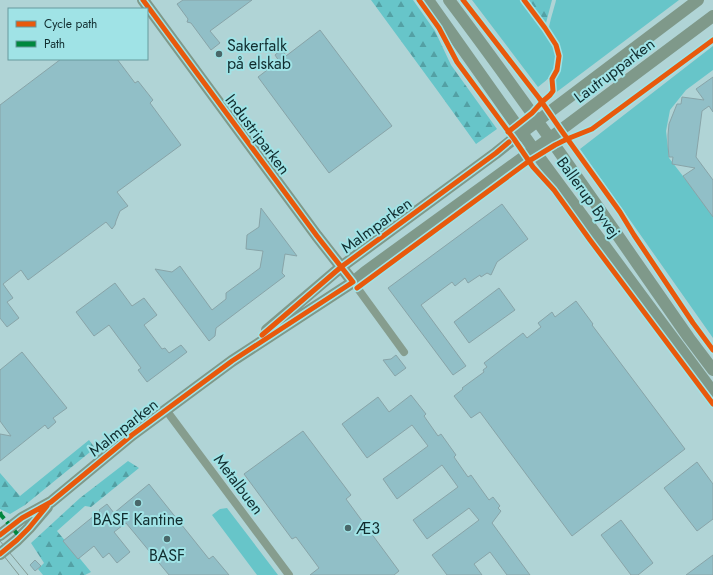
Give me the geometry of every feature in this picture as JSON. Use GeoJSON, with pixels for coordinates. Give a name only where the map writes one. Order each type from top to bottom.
{"type":"FeatureCollection","features":[{"type":"Feature","properties":{"kind":"street","name":"Ballerup Byvej"},"geometry":{"type":"LineString","coordinates":[[428,0],[523,132],[534,150],[713,392]]}},
{"type":"Feature","properties":{"kind":"street","name":"Ballerup Byvej"},"geometry":{"type":"LineString","coordinates":[[449,0],[538,121],[689,338],[713,370]]}},
{"type":"Feature","properties":{"kind":"street","name":"Lautrupparken"},"geometry":{"type":"LineString","coordinates":[[523,132],[698,0]]}},
{"type":"Feature","properties":{"kind":"street","name":"Industriparken"},"geometry":{"type":"LineString","coordinates":[[148,8],[404,352]]}},
{"type":"Feature","properties":{"kind":"street","name":"Lautrupparken"},"geometry":{"type":"LineString","coordinates":[[534,150],[713,16]]}},
{"type":"Feature","properties":{"kind":"street","name":"Malmparken"},"geometry":{"type":"LineString","coordinates":[[232,361],[341,267],[523,132]]}},
{"type":"Feature","properties":{"kind":"street","name":"Malmparken"},"geometry":{"type":"LineString","coordinates":[[0,554],[29,528],[51,502],[132,435],[232,361],[352,282],[534,150]]}},
{"type":"Feature","properties":{"kind":"street","name":"Metalbuen"},"geometry":{"type":"LineString","coordinates":[[166,410],[289,575]]}},
{"type":"Feature","properties":{"kind":"street","name":"Malmparken"},"geometry":{"type":"LineString","coordinates":[[0,535],[22,518],[51,502]]}},
{"type":"Feature","properties":{"kind":"green space"},"geometry":{"type":"Polygon","coordinates":[[[371,0],[413,0],[435,31],[451,65],[497,129],[476,144],[371,0]]]}},
{"type":"Feature","properties":{"kind":"green space"},"geometry":{"type":"Polygon","coordinates":[[[472,0],[522,0],[553,43],[556,50],[558,57],[556,68],[549,78],[538,87],[472,0]]]}},
{"type":"Feature","properties":{"kind":"green space"},"geometry":{"type":"Polygon","coordinates":[[[527,0],[552,0],[546,23],[544,23],[527,0]]]}},
{"type":"Feature","properties":{"kind":"green space"},"geometry":{"type":"Polygon","coordinates":[[[556,0],[679,0],[554,94],[556,90],[554,80],[561,65],[561,51],[549,31],[556,0]]]}},
{"type":"Feature","properties":{"kind":"green space"},"geometry":{"type":"Polygon","coordinates":[[[713,46],[713,70],[686,90],[670,110],[666,131],[669,158],[713,215],[713,338],[580,149],[713,46]]]}},
{"type":"Feature","properties":{"kind":"green space"},"geometry":{"type":"Polygon","coordinates":[[[89,440],[95,448],[25,505],[10,514],[0,509],[0,473],[20,496],[89,440]]]}},
{"type":"Feature","properties":{"kind":"green space"},"geometry":{"type":"Polygon","coordinates":[[[128,461],[139,468],[91,507],[85,506],[57,531],[91,572],[85,575],[43,575],[38,569],[44,563],[31,543],[80,498],[128,461]]]}},
{"type":"Feature","properties":{"kind":"green space"},"geometry":{"type":"Polygon","coordinates":[[[227,508],[278,575],[257,575],[212,515],[220,509],[227,508]]]}},
{"type":"Feature","properties":{"kind":"building"},"geometry":{"type":"Polygon","coordinates":[[[183,0],[252,0],[210,31],[220,43],[211,50],[191,23],[187,22],[188,19],[177,4],[183,0]]]}},
{"type":"Feature","properties":{"kind":"building"},"geometry":{"type":"Polygon","coordinates":[[[320,30],[392,126],[329,173],[258,77],[279,61],[275,55],[282,49],[286,56],[320,30]]]}},
{"type":"Feature","properties":{"kind":"building"},"geometry":{"type":"Polygon","coordinates":[[[60,60],[118,60],[135,83],[138,81],[153,100],[150,103],[181,145],[117,192],[128,206],[120,211],[112,229],[106,222],[28,280],[21,270],[3,284],[13,298],[7,302],[19,318],[7,327],[0,318],[0,105],[60,60]]]}},
{"type":"Feature","properties":{"kind":"building"},"geometry":{"type":"Polygon","coordinates":[[[713,77],[713,112],[709,106],[702,111],[696,157],[713,180],[713,217],[683,176],[695,168],[672,164],[673,157],[669,157],[668,135],[669,124],[677,104],[681,104],[682,97],[704,100],[696,89],[713,77]]]}},
{"type":"Feature","properties":{"kind":"building"},"geometry":{"type":"Polygon","coordinates":[[[502,204],[528,239],[497,262],[491,275],[487,273],[481,277],[480,275],[468,283],[465,278],[455,286],[452,282],[421,305],[466,366],[453,375],[388,288],[502,204]]]}},
{"type":"Feature","properties":{"kind":"building"},"geometry":{"type":"Polygon","coordinates":[[[261,208],[297,256],[285,254],[282,273],[285,276],[216,328],[215,336],[209,341],[155,269],[172,272],[180,266],[212,310],[226,299],[226,293],[260,268],[263,251],[246,249],[247,235],[259,227],[261,208]]]}},
{"type":"Feature","properties":{"kind":"building"},"geometry":{"type":"Polygon","coordinates":[[[115,283],[132,306],[144,298],[157,315],[144,325],[162,349],[165,348],[169,353],[181,345],[187,352],[147,382],[138,370],[141,368],[109,325],[94,336],[76,312],[115,283]]]}},
{"type":"Feature","properties":{"kind":"building"},"geometry":{"type":"Polygon","coordinates":[[[499,288],[515,310],[469,343],[454,322],[499,288]]]}},
{"type":"Feature","properties":{"kind":"building"},"geometry":{"type":"Polygon","coordinates":[[[576,301],[593,324],[592,325],[685,449],[572,536],[480,412],[471,418],[454,396],[463,389],[462,388],[484,372],[483,370],[487,367],[484,363],[523,333],[527,338],[541,327],[538,323],[552,312],[555,317],[576,301]]]}},
{"type":"Feature","properties":{"kind":"building"},"geometry":{"type":"Polygon","coordinates":[[[22,352],[67,408],[53,418],[56,422],[48,429],[45,425],[0,461],[0,434],[11,436],[0,421],[0,370],[22,352]]]}},
{"type":"Feature","properties":{"kind":"building"},"geometry":{"type":"Polygon","coordinates":[[[396,355],[406,368],[395,376],[383,360],[391,359],[396,355]]]}},
{"type":"Feature","properties":{"kind":"building"},"geometry":{"type":"Polygon","coordinates":[[[411,395],[426,414],[424,416],[438,436],[441,434],[456,455],[454,457],[468,477],[471,475],[489,500],[493,497],[500,506],[498,508],[501,511],[492,523],[530,575],[507,575],[490,552],[474,564],[482,575],[447,575],[432,555],[479,520],[469,508],[427,539],[413,520],[458,487],[442,465],[397,499],[383,479],[428,446],[412,425],[367,458],[342,424],[378,397],[389,412],[411,395]]]}},
{"type":"Feature","properties":{"kind":"building"},"geometry":{"type":"Polygon","coordinates":[[[303,431],[351,495],[346,499],[399,571],[394,575],[310,575],[319,568],[296,537],[292,539],[244,474],[303,431]]]}},
{"type":"Feature","properties":{"kind":"building"},"geometry":{"type":"Polygon","coordinates":[[[697,462],[713,484],[713,519],[697,531],[664,488],[697,462]]]}},
{"type":"Feature","properties":{"kind":"building","name":"BASF"},"geometry":{"type":"Polygon","coordinates":[[[149,484],[209,559],[213,556],[229,575],[169,575],[126,523],[114,532],[130,552],[117,563],[109,553],[103,558],[94,546],[78,559],[63,541],[107,504],[114,513],[149,484]]]}},
{"type":"Feature","properties":{"kind":"building"},"geometry":{"type":"Polygon","coordinates":[[[621,520],[653,563],[638,575],[631,575],[601,535],[621,520]]]}},
{"type":"Feature","properties":{"kind":"building"},"geometry":{"type":"Polygon","coordinates":[[[713,555],[713,575],[686,575],[713,555]]]}},
{"type":"Feature","properties":{"kind":"building"},"geometry":{"type":"Polygon","coordinates":[[[35,560],[41,566],[35,571],[30,565],[35,560]]]}},
{"type":"Feature","properties":{"kind":"tram line"},"geometry":{"type":"LineString","coordinates":[[0,541],[28,575]]}},
{"type":"Feature","properties":{"kind":"tram line"},"geometry":{"type":"LineString","coordinates":[[0,551],[19,575]]}},
{"type":"Feature","properties":{"kind":"marked path"},"geometry":{"type":"LineString","coordinates":[[0,512],[20,537]]}},
{"type":"Feature","properties":{"kind":"cycle path"},"geometry":{"type":"LineString","coordinates":[[0,535],[22,518],[51,502],[132,435],[232,361],[353,282],[317,236],[143,0]]}},
{"type":"Feature","properties":{"kind":"cycle path"},"geometry":{"type":"LineString","coordinates":[[419,0],[439,28],[457,62],[533,167],[554,190],[713,404]]}},
{"type":"Feature","properties":{"kind":"cycle path"},"geometry":{"type":"LineString","coordinates":[[463,0],[539,98],[620,212],[693,323],[713,350]]}},
{"type":"Feature","properties":{"kind":"cycle path"},"geometry":{"type":"LineString","coordinates":[[508,132],[532,113],[553,91],[552,79],[557,70],[559,56],[556,45],[524,0]]}},
{"type":"Feature","properties":{"kind":"cycle path"},"geometry":{"type":"LineString","coordinates":[[357,288],[529,161],[555,145],[592,129],[713,40]]}},
{"type":"Feature","properties":{"kind":"cycle path"},"geometry":{"type":"LineString","coordinates":[[262,335],[341,267],[509,142]]}},
{"type":"Feature","properties":{"kind":"cycle path"},"geometry":{"type":"LineString","coordinates":[[0,554],[29,528],[47,506]]}},
{"type":"Feature","properties":{"kind":"place","name":"Sakerfalk på elskab"},"geometry":{"type":"Point","coordinates":[219,54]}},
{"type":"Feature","properties":{"kind":"place","name":"BASF Kantine"},"geometry":{"type":"Point","coordinates":[138,503]}},
{"type":"Feature","properties":{"kind":"place","name":"Æ3"},"geometry":{"type":"Point","coordinates":[348,528]}},
{"type":"Feature","properties":{"kind":"place","name":"BASF"},"geometry":{"type":"Point","coordinates":[167,539]}}]}
